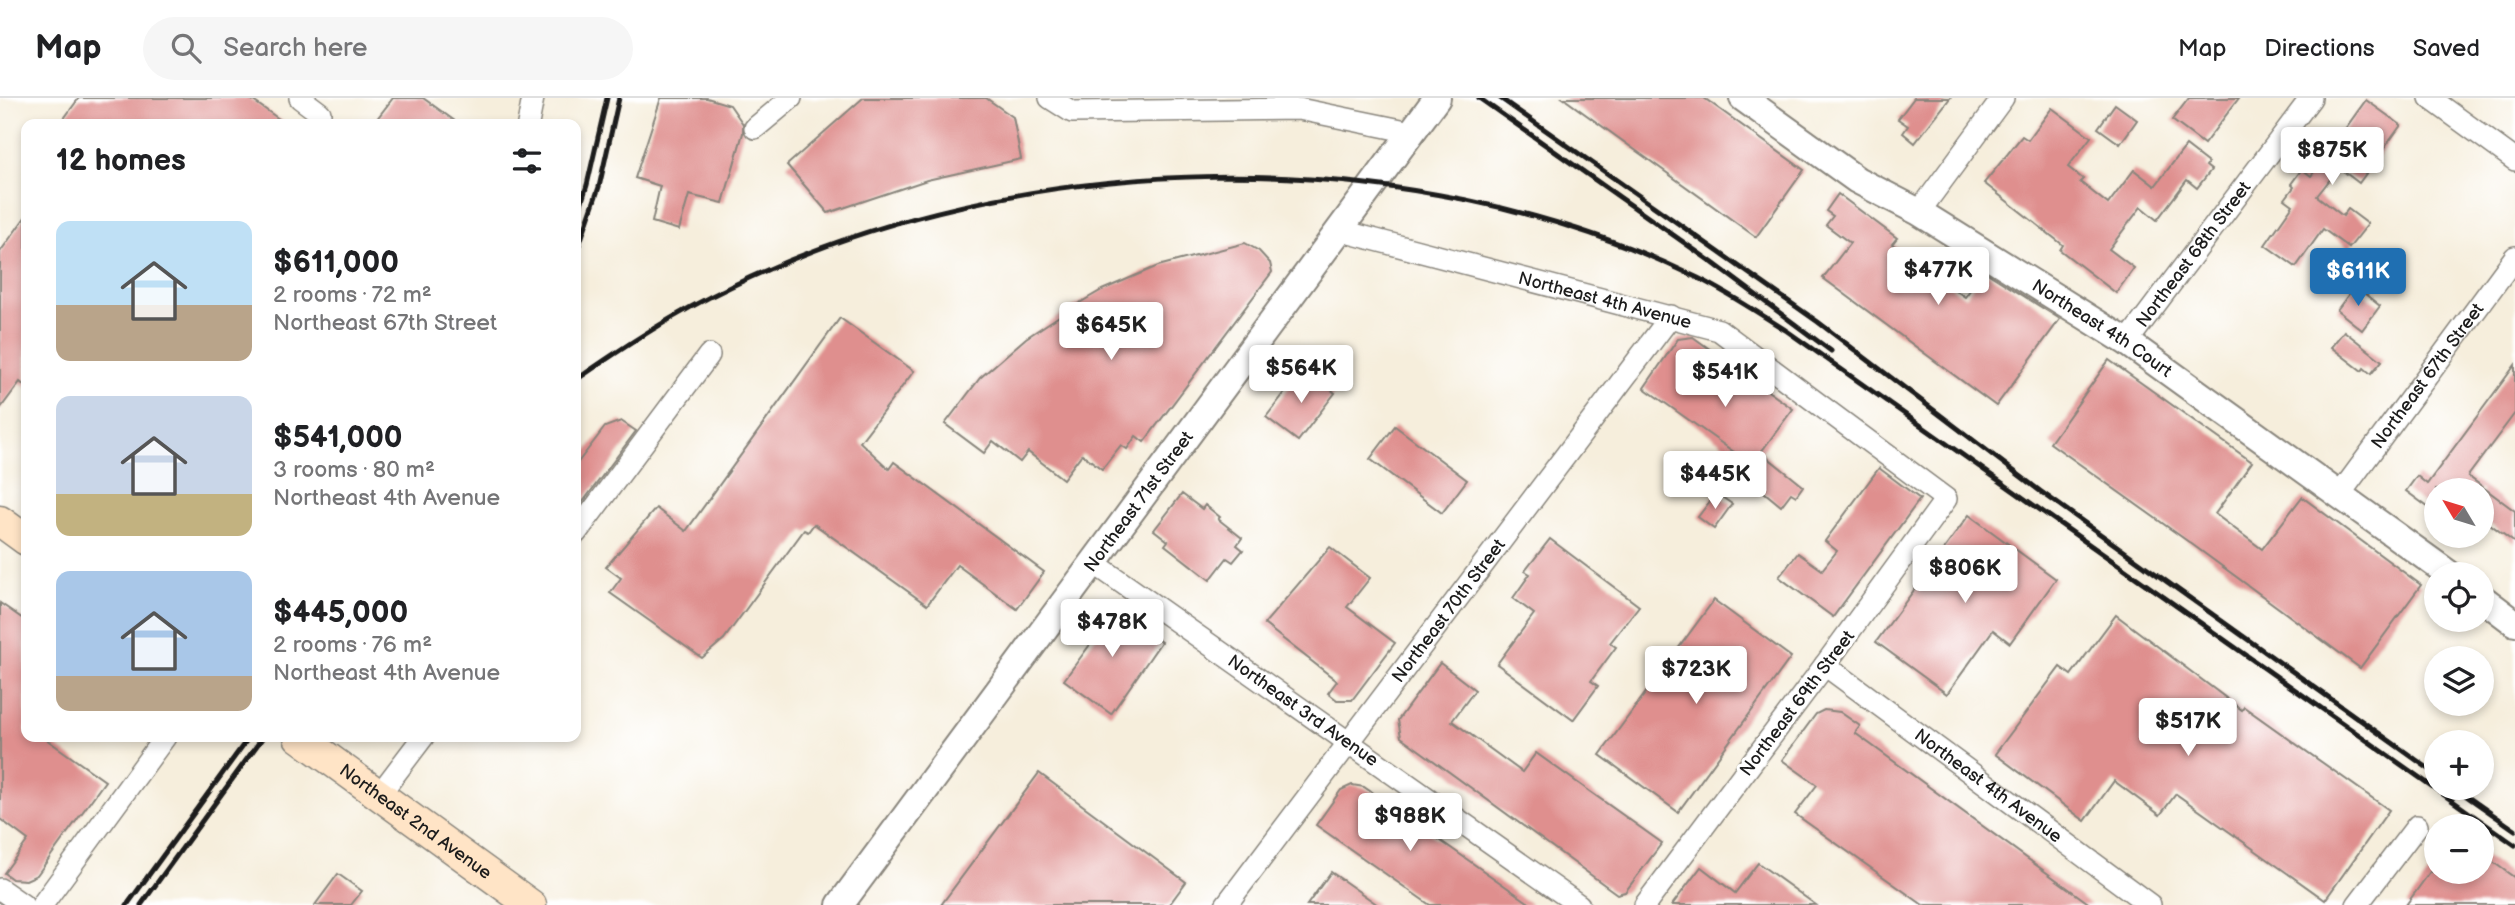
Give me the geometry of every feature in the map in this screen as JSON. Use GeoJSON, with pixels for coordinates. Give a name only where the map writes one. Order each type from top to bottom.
{"type":"FeatureCollection","features":[{"type":"Feature","properties":{"kind":"main road"},"geometry":{"type":"LineString","coordinates":[[0,521],[21,536]]}},
{"type":"Feature","properties":{"kind":"main road","name":"Northeast 2nd Avenue"},"geometry":{"type":"LineString","coordinates":[[306,742],[531,905]]}},
{"type":"Feature","properties":{"kind":"street"},"geometry":{"type":"LineString","coordinates":[[300,98],[320,113]]}},
{"type":"Feature","properties":{"kind":"street"},"geometry":{"type":"LineString","coordinates":[[529,119],[533,98]]}},
{"type":"Feature","properties":{"kind":"street"},"geometry":{"type":"LineString","coordinates":[[755,128],[791,98]]}},
{"type":"Feature","properties":{"kind":"street"},"geometry":{"type":"LineString","coordinates":[[1050,98],[1072,112],[1299,109],[1411,132]]}},
{"type":"Feature","properties":{"kind":"street","name":"Northeast 71st Street"},"geometry":{"type":"LineString","coordinates":[[840,905],[1437,98]]}},
{"type":"Feature","properties":{"kind":"street","name":"Northeast 4th Court"},"geometry":{"type":"LineString","coordinates":[[1743,98],[1857,180],[1919,212],[2127,342],[2433,562]]}},
{"type":"Feature","properties":{"kind":"street"},"geometry":{"type":"LineString","coordinates":[[1919,212],[2003,98]]}},
{"type":"Feature","properties":{"kind":"street","name":"Northeast 68th Street"},"geometry":{"type":"LineString","coordinates":[[2127,342],[2311,98]]}},
{"type":"Feature","properties":{"kind":"street"},"geometry":{"type":"LineString","coordinates":[[2430,98],[2515,160]]}},
{"type":"Feature","properties":{"kind":"street","name":"Northeast 4th Avenue"},"geometry":{"type":"LineString","coordinates":[[1338,230],[1719,330],[1947,499]]}},
{"type":"Feature","properties":{"kind":"street","name":"Northeast 67th Street"},"geometry":{"type":"LineString","coordinates":[[2340,494],[2515,257]]}},
{"type":"Feature","properties":{"kind":"street","name":"Northeast 70th Street"},"geometry":{"type":"LineString","coordinates":[[1226,905],[1671,316]]}},
{"type":"Feature","properties":{"kind":"street"},"geometry":{"type":"LineString","coordinates":[[581,526],[709,355]]}},
{"type":"Feature","properties":{"kind":"street","name":"Northeast 69th Street"},"geometry":{"type":"LineString","coordinates":[[1645,905],[1947,499]]}},
{"type":"Feature","properties":{"kind":"street","name":"Northeast 3rd Avenue"},"geometry":{"type":"LineString","coordinates":[[1094,563],[1579,905]]}},
{"type":"Feature","properties":{"kind":"street"},"geometry":{"type":"LineString","coordinates":[[2494,607],[2515,623]]}},
{"type":"Feature","properties":{"kind":"street","name":"Northeast 4th Avenue"},"geometry":{"type":"LineString","coordinates":[[1825,665],[2150,905]]}},
{"type":"Feature","properties":{"kind":"street"},"geometry":{"type":"LineString","coordinates":[[43,905],[161,742]]}},
{"type":"Feature","properties":{"kind":"street"},"geometry":{"type":"LineString","coordinates":[[379,795],[419,742]]}},
{"type":"Feature","properties":{"kind":"street"},"geometry":{"type":"LineString","coordinates":[[2357,905],[2417,826]]}},
{"type":"Feature","properties":{"kind":"street"},"geometry":{"type":"LineString","coordinates":[[0,889],[23,905]]}},
{"type":"Feature","properties":{"kind":"building"},"geometry":{"type":"Polygon","coordinates":[[[79,98],[249,98],[279,119],[64,119],[79,98]]]}},
{"type":"Feature","properties":{"kind":"building"},"geometry":{"type":"Polygon","coordinates":[[[393,98],[423,98],[452,119],[377,119],[393,98]]]}},
{"type":"Feature","properties":{"kind":"building"},"geometry":{"type":"Polygon","coordinates":[[[661,98],[707,98],[730,105],[743,124],[743,133],[723,203],[689,195],[679,230],[652,222],[660,186],[635,178],[661,98]]]}},
{"type":"Feature","properties":{"kind":"building"},"geometry":{"type":"Polygon","coordinates":[[[863,98],[986,98],[1013,117],[1021,159],[927,180],[828,213],[787,165],[863,98]]]}},
{"type":"Feature","properties":{"kind":"building"},"geometry":{"type":"Polygon","coordinates":[[[1563,98],[1704,98],[1804,170],[1756,237],[1563,98]]]}},
{"type":"Feature","properties":{"kind":"building"},"geometry":{"type":"Polygon","coordinates":[[[1914,98],[1950,98],[1915,143],[1903,133],[1908,126],[1898,119],[1914,98]]]}},
{"type":"Feature","properties":{"kind":"building"},"geometry":{"type":"Polygon","coordinates":[[[2189,98],[2239,98],[2204,144],[2172,120],[2189,98]]]}},
{"type":"Feature","properties":{"kind":"building"},"geometry":{"type":"Polygon","coordinates":[[[2366,100],[2401,125],[2359,183],[2339,168],[2317,196],[2343,216],[2348,209],[2368,224],[2349,248],[2323,229],[2296,267],[2265,245],[2293,205],[2285,199],[2294,187],[2291,184],[2302,169],[2311,176],[2366,100]]]}},
{"type":"Feature","properties":{"kind":"building"},"geometry":{"type":"Polygon","coordinates":[[[2115,104],[2137,120],[2120,144],[2098,128],[2115,104]]]}},
{"type":"Feature","properties":{"kind":"building"},"geometry":{"type":"Polygon","coordinates":[[[2052,108],[2091,137],[2068,167],[2083,179],[2080,182],[2108,204],[2134,170],[2155,186],[2186,146],[2208,163],[2206,166],[2211,170],[2197,188],[2187,180],[2157,220],[2141,207],[2109,249],[2134,268],[2116,293],[2060,250],[2063,245],[1984,183],[2022,136],[2028,140],[2052,108]]]}},
{"type":"Feature","properties":{"kind":"building"},"geometry":{"type":"Polygon","coordinates":[[[1838,194],[1897,238],[1892,244],[1965,297],[1984,271],[2060,319],[1996,406],[1823,278],[1850,243],[1826,225],[1833,216],[1826,211],[1838,194]]]}},
{"type":"Feature","properties":{"kind":"building"},"geometry":{"type":"Polygon","coordinates":[[[21,223],[21,383],[0,409],[0,252],[21,223]]]}},
{"type":"Feature","properties":{"kind":"building"},"geometry":{"type":"Polygon","coordinates":[[[1245,243],[1259,251],[1270,263],[1272,272],[1144,442],[1136,436],[1127,449],[1121,445],[1102,469],[1082,454],[1063,479],[1028,452],[1020,462],[993,441],[984,453],[945,424],[980,378],[1026,338],[1076,305],[1102,290],[1158,266],[1245,243]]]}},
{"type":"Feature","properties":{"kind":"building"},"geometry":{"type":"Polygon","coordinates":[[[2355,286],[2380,306],[2362,330],[2337,310],[2355,286]]]}},
{"type":"Feature","properties":{"kind":"building"},"geometry":{"type":"Polygon","coordinates":[[[840,318],[914,371],[860,442],[889,469],[894,462],[1044,572],[1017,609],[957,565],[927,605],[814,524],[808,532],[804,530],[724,639],[702,658],[610,593],[621,578],[606,567],[656,508],[686,531],[840,318]]]}},
{"type":"Feature","properties":{"kind":"building"},"geometry":{"type":"Polygon","coordinates":[[[2344,331],[2382,361],[2371,374],[2364,368],[2362,371],[2331,347],[2344,331]]]}},
{"type":"Feature","properties":{"kind":"building"},"geometry":{"type":"Polygon","coordinates":[[[1693,337],[1793,409],[1761,452],[1803,486],[1796,496],[1791,493],[1781,506],[1753,483],[1762,472],[1644,388],[1678,339],[1693,337]]]}},
{"type":"Feature","properties":{"kind":"building"},"geometry":{"type":"Polygon","coordinates":[[[2109,360],[2252,462],[2215,514],[2262,549],[2302,497],[2421,585],[2360,668],[2050,443],[2109,360]]]}},
{"type":"Feature","properties":{"kind":"building"},"geometry":{"type":"Polygon","coordinates":[[[2515,365],[2515,413],[2468,476],[2471,478],[2431,478],[2515,365]]]}},
{"type":"Feature","properties":{"kind":"building"},"geometry":{"type":"Polygon","coordinates":[[[1304,368],[1335,393],[1298,441],[1266,417],[1304,368]]]}},
{"type":"Feature","properties":{"kind":"building"},"geometry":{"type":"Polygon","coordinates":[[[621,421],[636,431],[581,504],[581,458],[605,427],[621,421]]]}},
{"type":"Feature","properties":{"kind":"building"},"geometry":{"type":"Polygon","coordinates":[[[1395,426],[1467,480],[1442,513],[1370,459],[1395,426]]]}},
{"type":"Feature","properties":{"kind":"building"},"geometry":{"type":"Polygon","coordinates":[[[1879,468],[1920,499],[1833,617],[1779,577],[1798,553],[1822,570],[1837,551],[1825,541],[1879,468]]]}},
{"type":"Feature","properties":{"kind":"building"},"geometry":{"type":"Polygon","coordinates":[[[2417,476],[2424,482],[2424,504],[2406,491],[2417,476]]]}},
{"type":"Feature","properties":{"kind":"building"},"geometry":{"type":"Polygon","coordinates":[[[1716,493],[1732,504],[1714,529],[1698,517],[1716,493]]]}},
{"type":"Feature","properties":{"kind":"building"},"geometry":{"type":"Polygon","coordinates":[[[1182,494],[1202,509],[1205,505],[1242,538],[1237,545],[1243,550],[1233,562],[1227,558],[1210,580],[1165,545],[1168,541],[1154,530],[1182,494]]]}},
{"type":"Feature","properties":{"kind":"building"},"geometry":{"type":"Polygon","coordinates":[[[2494,495],[2515,511],[2515,543],[2494,527],[2494,495]]]}},
{"type":"Feature","properties":{"kind":"building"},"geometry":{"type":"Polygon","coordinates":[[[1969,515],[2056,579],[2010,643],[1993,630],[1947,694],[1876,642],[1969,515]]]}},
{"type":"Feature","properties":{"kind":"building"},"geometry":{"type":"Polygon","coordinates":[[[1550,539],[1639,606],[1610,643],[1616,647],[1591,681],[1598,686],[1573,720],[1497,664],[1534,614],[1513,598],[1530,574],[1525,571],[1550,539]]]}},
{"type":"Feature","properties":{"kind":"building"},"geometry":{"type":"Polygon","coordinates":[[[1330,547],[1370,578],[1347,607],[1395,643],[1352,700],[1337,700],[1328,693],[1337,681],[1264,624],[1330,547]]]}},
{"type":"Feature","properties":{"kind":"building"},"geometry":{"type":"Polygon","coordinates":[[[1714,600],[1791,657],[1678,812],[1600,755],[1714,600]]]}},
{"type":"Feature","properties":{"kind":"building"},"geometry":{"type":"Polygon","coordinates":[[[0,603],[21,618],[21,742],[50,742],[105,781],[37,875],[26,880],[12,879],[4,873],[28,840],[0,819],[0,603]]]}},
{"type":"Feature","properties":{"kind":"building"},"geometry":{"type":"Polygon","coordinates":[[[1109,605],[1161,642],[1111,714],[1064,680],[1100,631],[1089,622],[1098,608],[1109,605]]]}},
{"type":"Feature","properties":{"kind":"building"},"geometry":{"type":"Polygon","coordinates":[[[2116,615],[2242,710],[2244,707],[2389,810],[2325,900],[2176,794],[2160,815],[2114,781],[2085,821],[1995,754],[2060,667],[2071,675],[2116,615]]]}},
{"type":"Feature","properties":{"kind":"building"},"geometry":{"type":"Polygon","coordinates":[[[1440,663],[1475,690],[1452,721],[1522,772],[1536,753],[1662,843],[1625,892],[1617,894],[1401,737],[1398,720],[1440,663]]]}},
{"type":"Feature","properties":{"kind":"building"},"geometry":{"type":"Polygon","coordinates":[[[1824,710],[1840,712],[1860,726],[1855,733],[2091,905],[1923,905],[1795,814],[1817,785],[1782,760],[1816,714],[1824,710]]]}},
{"type":"Feature","properties":{"kind":"building"},"geometry":{"type":"Polygon","coordinates":[[[1039,773],[1186,882],[1169,905],[941,905],[1039,773]]]}},
{"type":"Feature","properties":{"kind":"building"},"geometry":{"type":"Polygon","coordinates":[[[1352,785],[1364,787],[1532,905],[1430,905],[1316,825],[1341,790],[1352,785]]]}},
{"type":"Feature","properties":{"kind":"building"},"geometry":{"type":"Polygon","coordinates":[[[1758,863],[1816,905],[1672,905],[1701,867],[1735,893],[1758,863]]]}},
{"type":"Feature","properties":{"kind":"building"},"geometry":{"type":"Polygon","coordinates":[[[2494,863],[2515,878],[2515,905],[2406,905],[2424,880],[2424,884],[2494,884],[2494,863]]]}},
{"type":"Feature","properties":{"kind":"building"},"geometry":{"type":"Polygon","coordinates":[[[1331,872],[1378,905],[1307,905],[1331,872]]]}},
{"type":"Feature","properties":{"kind":"building"},"geometry":{"type":"Polygon","coordinates":[[[338,874],[362,891],[351,905],[315,905],[338,874]]]}},
{"type":"Feature","properties":{"kind":"railway"},"geometry":{"type":"LineString","coordinates":[[581,204],[607,98]]}},
{"type":"Feature","properties":{"kind":"railway"},"geometry":{"type":"LineString","coordinates":[[581,239],[599,187],[619,98]]}},
{"type":"Feature","properties":{"kind":"railway"},"geometry":{"type":"LineString","coordinates":[[1479,98],[1713,263],[1831,351]]}},
{"type":"Feature","properties":{"kind":"railway"},"geometry":{"type":"LineString","coordinates":[[1500,98],[1818,322],[2040,491],[2424,765]]}},
{"type":"Feature","properties":{"kind":"railway"},"geometry":{"type":"LineString","coordinates":[[581,377],[651,330],[730,287],[843,240],[962,206],[1087,185],[1214,176],[1340,181],[1465,200],[1585,232],[1698,278],[1743,303],[1787,331],[2515,845]]}},
{"type":"Feature","properties":{"kind":"railway"},"geometry":{"type":"LineString","coordinates":[[127,905],[245,742]]}},
{"type":"Feature","properties":{"kind":"railway"},"geometry":{"type":"LineString","coordinates":[[141,905],[259,742]]}},
{"type":"Feature","properties":{"kind":"railway"},"geometry":{"type":"LineString","coordinates":[[2472,800],[2515,830]]}}]}
